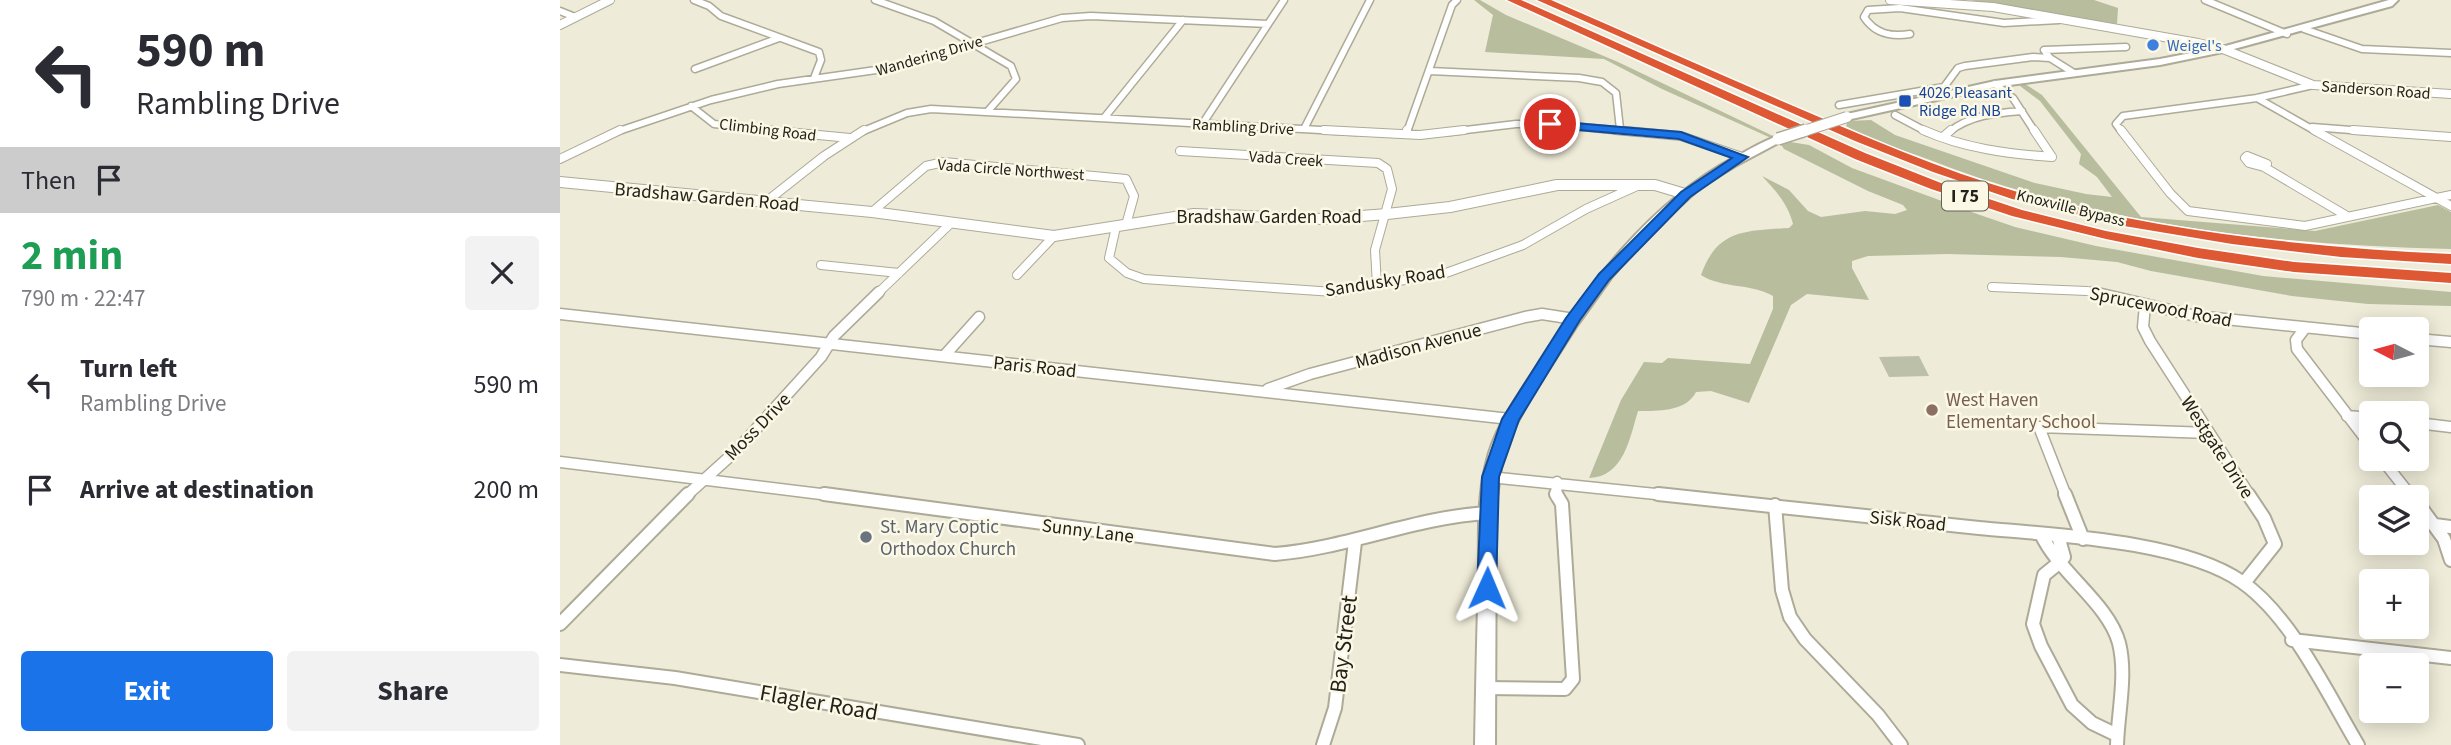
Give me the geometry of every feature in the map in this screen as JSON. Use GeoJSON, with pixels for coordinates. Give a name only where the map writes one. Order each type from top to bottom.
{"type":"FeatureCollection","features":[{"type":"Feature","properties":{"kind":"highway","name":"Knoxville Bypass"},"geometry":{"type":"LineString","coordinates":[[1512,0],[1860,156],[1936,187],[2017,213],[2106,235],[2198,253],[2294,267],[2451,278]]}},
{"type":"Feature","properties":{"kind":"highway","name":"Knoxville Bypass"},"geometry":{"type":"LineString","coordinates":[[1542,0],[1878,146],[1946,173],[2017,195],[2101,217],[2190,234],[2278,246],[2451,259]]}},
{"type":"Feature","properties":{"kind":"main road"},"geometry":{"type":"LineString","coordinates":[[1485,745],[1490,477],[1510,419],[1598,285],[1685,194],[1742,157],[1778,139],[1847,117],[1995,84],[2160,62],[2223,49],[2287,34],[2389,4],[2394,0]]}},
{"type":"Feature","properties":{"kind":"street"},"geometry":{"type":"LineString","coordinates":[[560,25],[610,0]]}},
{"type":"Feature","properties":{"kind":"street"},"geometry":{"type":"LineString","coordinates":[[694,0],[709,6],[721,16],[819,52],[821,60],[814,78]]}},
{"type":"Feature","properties":{"kind":"street"},"geometry":{"type":"LineString","coordinates":[[875,0],[927,18],[1012,66],[1016,79],[1013,85],[987,112]]}},
{"type":"Feature","properties":{"kind":"street"},"geometry":{"type":"LineString","coordinates":[[1203,123],[1284,0]]}},
{"type":"Feature","properties":{"kind":"street"},"geometry":{"type":"LineString","coordinates":[[1304,129],[1370,0]]}},
{"type":"Feature","properties":{"kind":"street"},"geometry":{"type":"LineString","coordinates":[[1406,134],[1452,5],[1457,0]]}},
{"type":"Feature","properties":{"kind":"street","name":"Sanderson Road"},"geometry":{"type":"LineString","coordinates":[[1890,0],[1993,7],[2223,49],[2313,85],[2451,94]]}},
{"type":"Feature","properties":{"kind":"street"},"geometry":{"type":"LineString","coordinates":[[2205,0],[2287,34]]}},
{"type":"Feature","properties":{"kind":"street"},"geometry":{"type":"LineString","coordinates":[[1910,34],[1897,37],[1883,34],[1864,17],[1868,10],[1880,7],[1933,10],[2002,23],[2066,19]]}},
{"type":"Feature","properties":{"kind":"street"},"geometry":{"type":"LineString","coordinates":[[560,11],[575,17]]}},
{"type":"Feature","properties":{"kind":"street","name":"Wandering Drive"},"geometry":{"type":"LineString","coordinates":[[560,159],[622,129],[691,106],[764,87],[890,68],[1036,23],[1071,17],[1268,24]]}},
{"type":"Feature","properties":{"kind":"street"},"geometry":{"type":"LineString","coordinates":[[1104,118],[1183,20]]}},
{"type":"Feature","properties":{"kind":"street"},"geometry":{"type":"LineString","coordinates":[[2304,29],[2362,49],[2451,53]]}},
{"type":"Feature","properties":{"kind":"street"},"geometry":{"type":"LineString","coordinates":[[695,69],[779,38]]}},
{"type":"Feature","properties":{"kind":"street"},"geometry":{"type":"LineString","coordinates":[[2074,73],[2050,58],[2044,50],[2126,47]]}},
{"type":"Feature","properties":{"kind":"street"},"geometry":{"type":"LineString","coordinates":[[1839,105],[1907,96],[1922,89],[1944,87],[1958,68],[2015,59],[2050,58]]}},
{"type":"Feature","properties":{"kind":"street"},"geometry":{"type":"LineString","coordinates":[[1430,71],[1579,78],[1602,82],[1616,93],[1620,129]]}},
{"type":"Feature","properties":{"kind":"street"},"geometry":{"type":"LineString","coordinates":[[1895,115],[1944,136],[1996,152],[2052,157],[2013,98],[1995,84]]}},
{"type":"Feature","properties":{"kind":"street"},"geometry":{"type":"LineString","coordinates":[[2313,85],[2257,98],[2123,116],[2116,124],[2170,193],[2188,211],[2305,226],[2451,195]]}},
{"type":"Feature","properties":{"kind":"street"},"geometry":{"type":"LineString","coordinates":[[1907,96],[1919,103]]}},
{"type":"Feature","properties":{"kind":"street"},"geometry":{"type":"LineString","coordinates":[[2257,98],[2451,206]]}},
{"type":"Feature","properties":{"kind":"street","name":"Climbing Road"},"geometry":{"type":"LineString","coordinates":[[691,106],[714,124],[850,138]]}},
{"type":"Feature","properties":{"kind":"street","name":"Rambling Drive"},"geometry":{"type":"LineString","coordinates":[[767,201],[850,138],[877,121],[930,109],[1406,134],[1530,124],[1620,129],[1681,136],[1742,157]]}},
{"type":"Feature","properties":{"kind":"street"},"geometry":{"type":"LineString","coordinates":[[1944,136],[1969,120],[2000,112],[2022,111]]}},
{"type":"Feature","properties":{"kind":"street"},"geometry":{"type":"LineString","coordinates":[[2308,127],[2451,137]]}},
{"type":"Feature","properties":{"kind":"street","name":"Vada Creek"},"geometry":{"type":"LineString","coordinates":[[1180,151],[1378,163],[1389,170],[1391,192],[1387,214]]}},
{"type":"Feature","properties":{"kind":"street","name":"Vada Circle Northwest"},"geometry":{"type":"LineString","coordinates":[[872,212],[920,170],[936,162],[1126,179],[1133,189],[1135,201],[1121,226]]}},
{"type":"Feature","properties":{"kind":"street"},"geometry":{"type":"LineString","coordinates":[[2264,167],[2347,216]]}},
{"type":"Feature","properties":{"kind":"street","name":"Bradshaw Garden Road"},"geometry":{"type":"LineString","coordinates":[[560,182],[872,212],[1054,236],[1202,214],[1322,219],[1387,214],[1450,207],[1558,185],[1655,185],[1685,194]]}},
{"type":"Feature","properties":{"kind":"street","name":"Sandusky Road"},"geometry":{"type":"LineString","coordinates":[[1121,226],[1109,258],[1127,273],[1144,279],[1334,292],[1446,273],[1523,244],[1586,209],[1639,185]]}},
{"type":"Feature","properties":{"kind":"street"},"geometry":{"type":"LineString","coordinates":[[1377,285],[1375,248],[1387,214]]}},
{"type":"Feature","properties":{"kind":"street","name":"Moss Drive"},"geometry":{"type":"LineString","coordinates":[[560,624],[705,478],[737,450],[831,343],[834,336],[950,224]]}},
{"type":"Feature","properties":{"kind":"street"},"geometry":{"type":"LineString","coordinates":[[1017,275],[1054,236]]}},
{"type":"Feature","properties":{"kind":"street"},"geometry":{"type":"LineString","coordinates":[[821,265],[899,273]]}},
{"type":"Feature","properties":{"kind":"street","name":"Sprucewood Road"},"geometry":{"type":"LineString","coordinates":[[1992,287],[2087,291],[2196,316],[2359,333]]}},
{"type":"Feature","properties":{"kind":"street","name":"Westgate Drive"},"geometry":{"type":"LineString","coordinates":[[2145,305],[2143,327],[2150,341],[2264,519],[2275,544],[2244,583]]}},
{"type":"Feature","properties":{"kind":"street","name":"Paris Road"},"geometry":{"type":"LineString","coordinates":[[560,314],[1510,419]]}},
{"type":"Feature","properties":{"kind":"street","name":"Madison Avenue"},"geometry":{"type":"LineString","coordinates":[[1265,390],[1310,374],[1525,317],[1542,314],[1574,318]]}},
{"type":"Feature","properties":{"kind":"street"},"geometry":{"type":"LineString","coordinates":[[944,356],[979,317]]}},
{"type":"Feature","properties":{"kind":"street"},"geometry":{"type":"LineString","coordinates":[[2305,328],[2296,340],[2297,349],[2359,431]]}},
{"type":"Feature","properties":{"kind":"street"},"geometry":{"type":"LineString","coordinates":[[2429,340],[2451,342]]}},
{"type":"Feature","properties":{"kind":"street"},"geometry":{"type":"LineString","coordinates":[[2347,416],[2359,417]]}},
{"type":"Feature","properties":{"kind":"street"},"geometry":{"type":"LineString","coordinates":[[2429,424],[2451,427]]}},
{"type":"Feature","properties":{"kind":"street"},"geometry":{"type":"LineString","coordinates":[[2083,540],[2039,427],[2209,433]]}},
{"type":"Feature","properties":{"kind":"street","name":"Sunny Lane"},"geometry":{"type":"LineString","coordinates":[[560,462],[705,478],[1276,554],[1301,554],[1355,542],[1450,514],[1488,513]]}},
{"type":"Feature","properties":{"kind":"street"},"geometry":{"type":"LineString","coordinates":[[2391,471],[2402,485]]}},
{"type":"Feature","properties":{"kind":"street","name":"Sisk Road"},"geometry":{"type":"LineString","coordinates":[[1490,477],[2041,534],[2158,550],[2183,556],[2244,583],[2263,601],[2292,640],[2358,745]]}},
{"type":"Feature","properties":{"kind":"street"},"geometry":{"type":"LineString","coordinates":[[1486,688],[1565,689],[1573,679],[1562,505],[1556,496],[1557,482]]}},
{"type":"Feature","properties":{"kind":"street"},"geometry":{"type":"LineString","coordinates":[[1775,505],[1783,590],[1790,617],[1805,639],[1878,715],[1901,745]]}},
{"type":"Feature","properties":{"kind":"street"},"geometry":{"type":"LineString","coordinates":[[2429,517],[2445,539],[2451,560]]}},
{"type":"Feature","properties":{"kind":"street"},"geometry":{"type":"LineString","coordinates":[[2435,525],[2451,527]]}},
{"type":"Feature","properties":{"kind":"street"},"geometry":{"type":"LineString","coordinates":[[2041,534],[2051,554],[2109,623],[2118,641],[2120,670],[2117,740]]}},
{"type":"Feature","properties":{"kind":"street"},"geometry":{"type":"LineString","coordinates":[[2058,536],[2064,557],[2044,575],[2033,624],[2041,646],[2072,705],[2117,740]]}},
{"type":"Feature","properties":{"kind":"street","name":"Bay Street"},"geometry":{"type":"LineString","coordinates":[[1323,745],[1335,708],[1355,542]]}},
{"type":"Feature","properties":{"kind":"street"},"geometry":{"type":"LineString","coordinates":[[2292,640],[2451,658]]}},
{"type":"Feature","properties":{"kind":"street","name":"Flagler Road"},"geometry":{"type":"LineString","coordinates":[[560,665],[675,678],[1078,745]]}},
{"type":"Feature","properties":{"kind":"green space"},"geometry":{"type":"Polygon","coordinates":[[[1474,0],[1480,0],[1506,15],[1618,62],[1773,136],[1771,138],[1662,89],[1604,59],[1485,52],[1493,15],[1474,0]]]}},
{"type":"Feature","properties":{"kind":"green space"},"geometry":{"type":"Polygon","coordinates":[[[1969,0],[2094,0],[2118,8],[2117,24],[1969,0]]]}},
{"type":"Feature","properties":{"kind":"green space"},"geometry":{"type":"Polygon","coordinates":[[[2022,82],[2042,95],[2141,217],[2315,231],[2438,205],[2451,212],[2451,249],[2318,243],[2121,216],[1993,182],[1887,145],[1846,126],[1848,121],[1871,120],[1895,135],[2035,183],[2112,197],[2097,177],[2079,164],[2081,154],[2040,101],[2020,86],[2022,82]]]}},
{"type":"Feature","properties":{"kind":"green space"},"geometry":{"type":"Polygon","coordinates":[[[1784,141],[1809,145],[1852,168],[2015,227],[2096,246],[2263,276],[2451,292],[2451,306],[2368,304],[2292,296],[2151,271],[2117,262],[2061,257],[1947,254],[1868,256],[1852,261],[1852,268],[1869,300],[1807,294],[1791,305],[1749,403],[1711,391],[1696,392],[1691,399],[1678,407],[1638,411],[1624,454],[1618,463],[1601,476],[1589,478],[1621,400],[1644,362],[1662,363],[1668,358],[1750,364],[1773,309],[1773,296],[1701,275],[1715,249],[1735,235],[1789,228],[1793,224],[1785,204],[1762,176],[1789,190],[1808,211],[1821,217],[1865,211],[1895,214],[1907,210],[1903,205],[1868,191],[1784,149],[1780,143],[1784,141]]]}},
{"type":"Feature","properties":{"kind":"green space"},"geometry":{"type":"Polygon","coordinates":[[[1919,356],[1929,376],[1889,377],[1879,357],[1919,356]]]}},
{"type":"Feature","properties":{"kind":"place","name":"Weigel's"},"geometry":{"type":"Point","coordinates":[2153,45]}},
{"type":"Feature","properties":{"kind":"place","name":"4026 Pleasant Ridge Rd NB"},"geometry":{"type":"Point","coordinates":[1905,101]}},
{"type":"Feature","properties":{"kind":"place","name":"West Haven Elementary School"},"geometry":{"type":"Point","coordinates":[1932,410]}},
{"type":"Feature","properties":{"kind":"place","name":"St. Mary Coptic Orthodox Church"},"geometry":{"type":"Point","coordinates":[866,537]}},
{"type":"Feature","properties":{"kind":"route"},"geometry":{"type":"LineString","coordinates":[[1487,588],[1490,477],[1510,419],[1574,318],[1604,277],[1685,194],[1742,157],[1699,140],[1664,133],[1550,124]]}}]}
